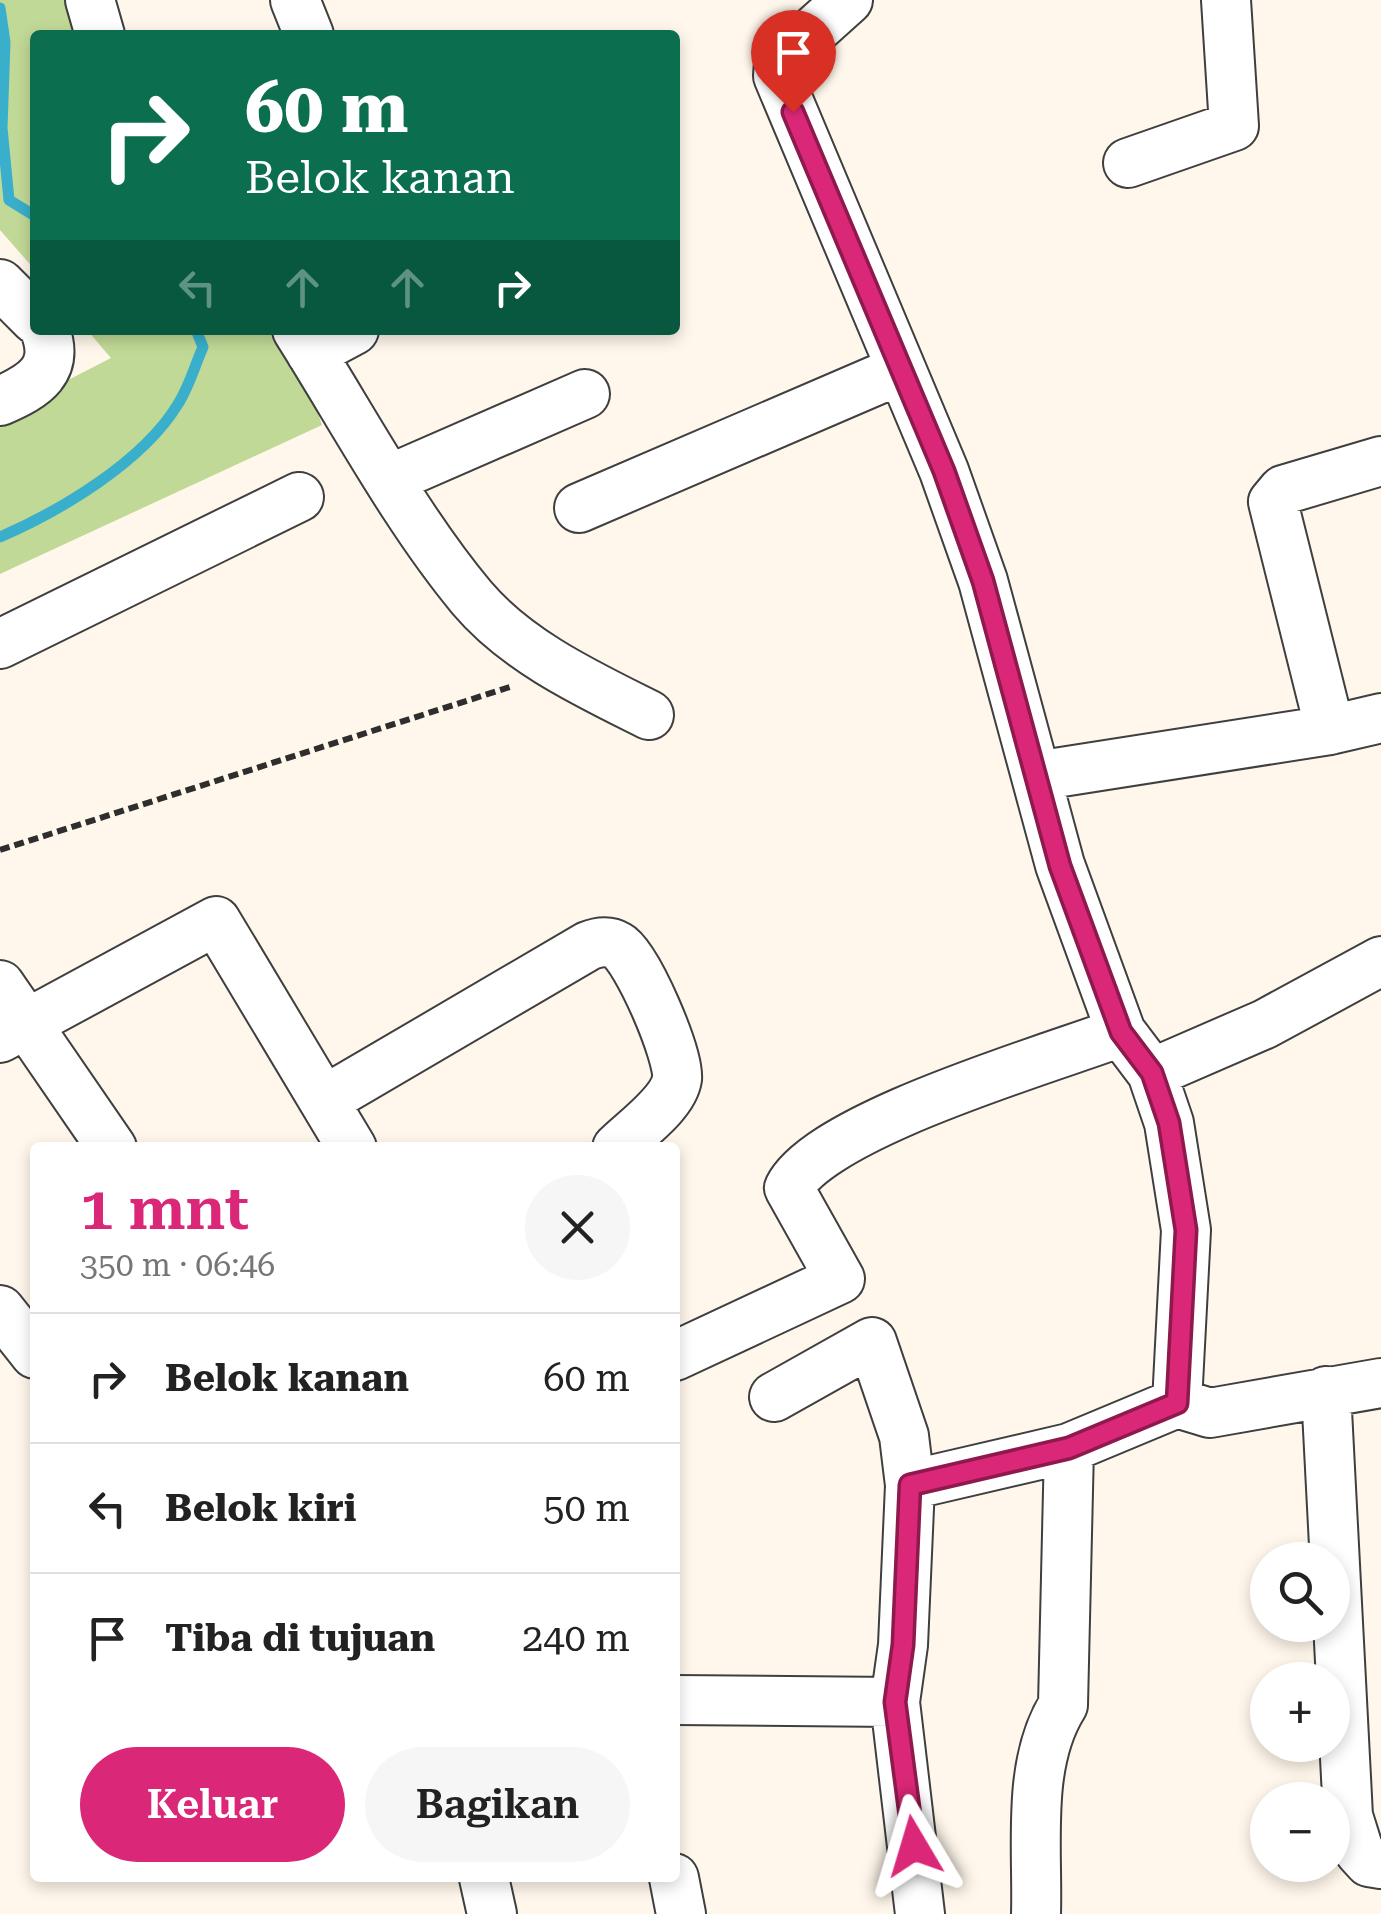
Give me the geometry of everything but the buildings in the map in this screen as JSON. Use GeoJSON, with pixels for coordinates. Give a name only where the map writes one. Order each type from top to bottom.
{"type":"FeatureCollection","features":[{"type":"Feature","properties":{"kind":"street"},"geometry":{"type":"LineString","coordinates":[[90,0],[99,30]]}},
{"type":"Feature","properties":{"kind":"street"},"geometry":{"type":"LineString","coordinates":[[295,0],[307,30]]}},
{"type":"Feature","properties":{"kind":"street"},"geometry":{"type":"LineString","coordinates":[[848,0],[779,62],[777,69],[944,471],[983,581],[1060,866],[1121,1032],[1152,1073],[1169,1123],[1186,1230],[1177,1403]]}},
{"type":"Feature","properties":{"kind":"street"},"geometry":{"type":"LineString","coordinates":[[1128,163],[1234,126],[1226,0]]}},
{"type":"Feature","properties":{"kind":"street"},"geometry":{"type":"LineString","coordinates":[[0,284],[30,314]]}},
{"type":"Feature","properties":{"kind":"street"},"geometry":{"type":"LineString","coordinates":[[0,401],[44,377],[51,366],[52,348],[47,335]]}},
{"type":"Feature","properties":{"kind":"street"},"geometry":{"type":"LineString","coordinates":[[333,335],[304,342],[390,479],[473,599],[562,671],[649,715]]}},
{"type":"Feature","properties":{"kind":"street"},"geometry":{"type":"LineString","coordinates":[[579,508],[900,370]]}},
{"type":"Feature","properties":{"kind":"street"},"geometry":{"type":"LineString","coordinates":[[390,479],[586,394]]}},
{"type":"Feature","properties":{"kind":"street"},"geometry":{"type":"LineString","coordinates":[[1330,730],[1273,502],[1283,490],[1381,461]]}},
{"type":"Feature","properties":{"kind":"street"},"geometry":{"type":"LineString","coordinates":[[0,644],[298,497]]}},
{"type":"Feature","properties":{"kind":"street"},"geometry":{"type":"LineString","coordinates":[[1036,776],[1330,730],[1381,718]]}},
{"type":"Feature","properties":{"kind":"street"},"geometry":{"type":"LineString","coordinates":[[107,1142],[8,1014],[216,921],[349,1142]]}},
{"type":"Feature","properties":{"kind":"street"},"geometry":{"type":"LineString","coordinates":[[325,1100],[588,946],[609,942],[624,951],[632,966],[671,1044],[678,1075],[674,1092],[622,1142]]}},
{"type":"Feature","properties":{"kind":"street"},"geometry":{"type":"LineString","coordinates":[[1152,1073],[1264,1024],[1381,961]]}},
{"type":"Feature","properties":{"kind":"street"},"geometry":{"type":"LineString","coordinates":[[680,1354],[840,1279],[789,1188],[808,1164],[847,1138],[905,1113],[1121,1032]]}},
{"type":"Feature","properties":{"kind":"street"},"geometry":{"type":"LineString","coordinates":[[0,1310],[30,1348]]}},
{"type":"Feature","properties":{"kind":"street"},"geometry":{"type":"LineString","coordinates":[[774,1397],[872,1342],[904,1436],[910,1485],[903,1645],[895,1702],[920,1914]]}},
{"type":"Feature","properties":{"kind":"street"},"geometry":{"type":"LineString","coordinates":[[910,1485],[1069,1448],[1177,1403],[1210,1413],[1381,1383]]}},
{"type":"Feature","properties":{"kind":"street"},"geometry":{"type":"LineString","coordinates":[[1326,1392],[1348,1816],[1363,1857],[1381,1864]]}},
{"type":"Feature","properties":{"kind":"street"},"geometry":{"type":"LineString","coordinates":[[1036,1914],[1040,1759],[1048,1730],[1063,1706],[1069,1448]]}},
{"type":"Feature","properties":{"kind":"street"},"geometry":{"type":"LineString","coordinates":[[680,1700],[895,1702]]}},
{"type":"Feature","properties":{"kind":"street"},"geometry":{"type":"LineString","coordinates":[[485,1882],[492,1914]]}},
{"type":"Feature","properties":{"kind":"street"},"geometry":{"type":"LineString","coordinates":[[675,1882],[681,1914]]}},
{"type":"Feature","properties":{"kind":"path"},"geometry":{"type":"LineString","coordinates":[[0,850],[562,671]]}},
{"type":"Feature","properties":{"kind":"green space"},"geometry":{"type":"Polygon","coordinates":[[[0,0],[78,0],[86,30],[30,30],[30,264],[0,230],[0,0]]]}},
{"type":"Feature","properties":{"kind":"green space"},"geometry":{"type":"Polygon","coordinates":[[[91,335],[291,335],[322,425],[0,574],[0,415],[111,358],[91,335]]]}},
{"type":"Feature","properties":{"kind":"waterway"},"geometry":{"type":"LineString","coordinates":[[0,8],[5,42],[2,128],[9,200],[30,213]]}},
{"type":"Feature","properties":{"kind":"waterway"},"geometry":{"type":"LineString","coordinates":[[0,537],[73,499],[144,446],[185,390],[203,347],[198,335]]}},
{"type":"Feature","properties":{"kind":"route"},"geometry":{"type":"LineString","coordinates":[[793,112],[944,471],[970,544],[1060,866],[1121,1032],[1152,1073],[1169,1123],[1186,1230],[1177,1403],[1069,1448],[910,1485],[903,1645],[895,1702],[914,1846]]}}]}
